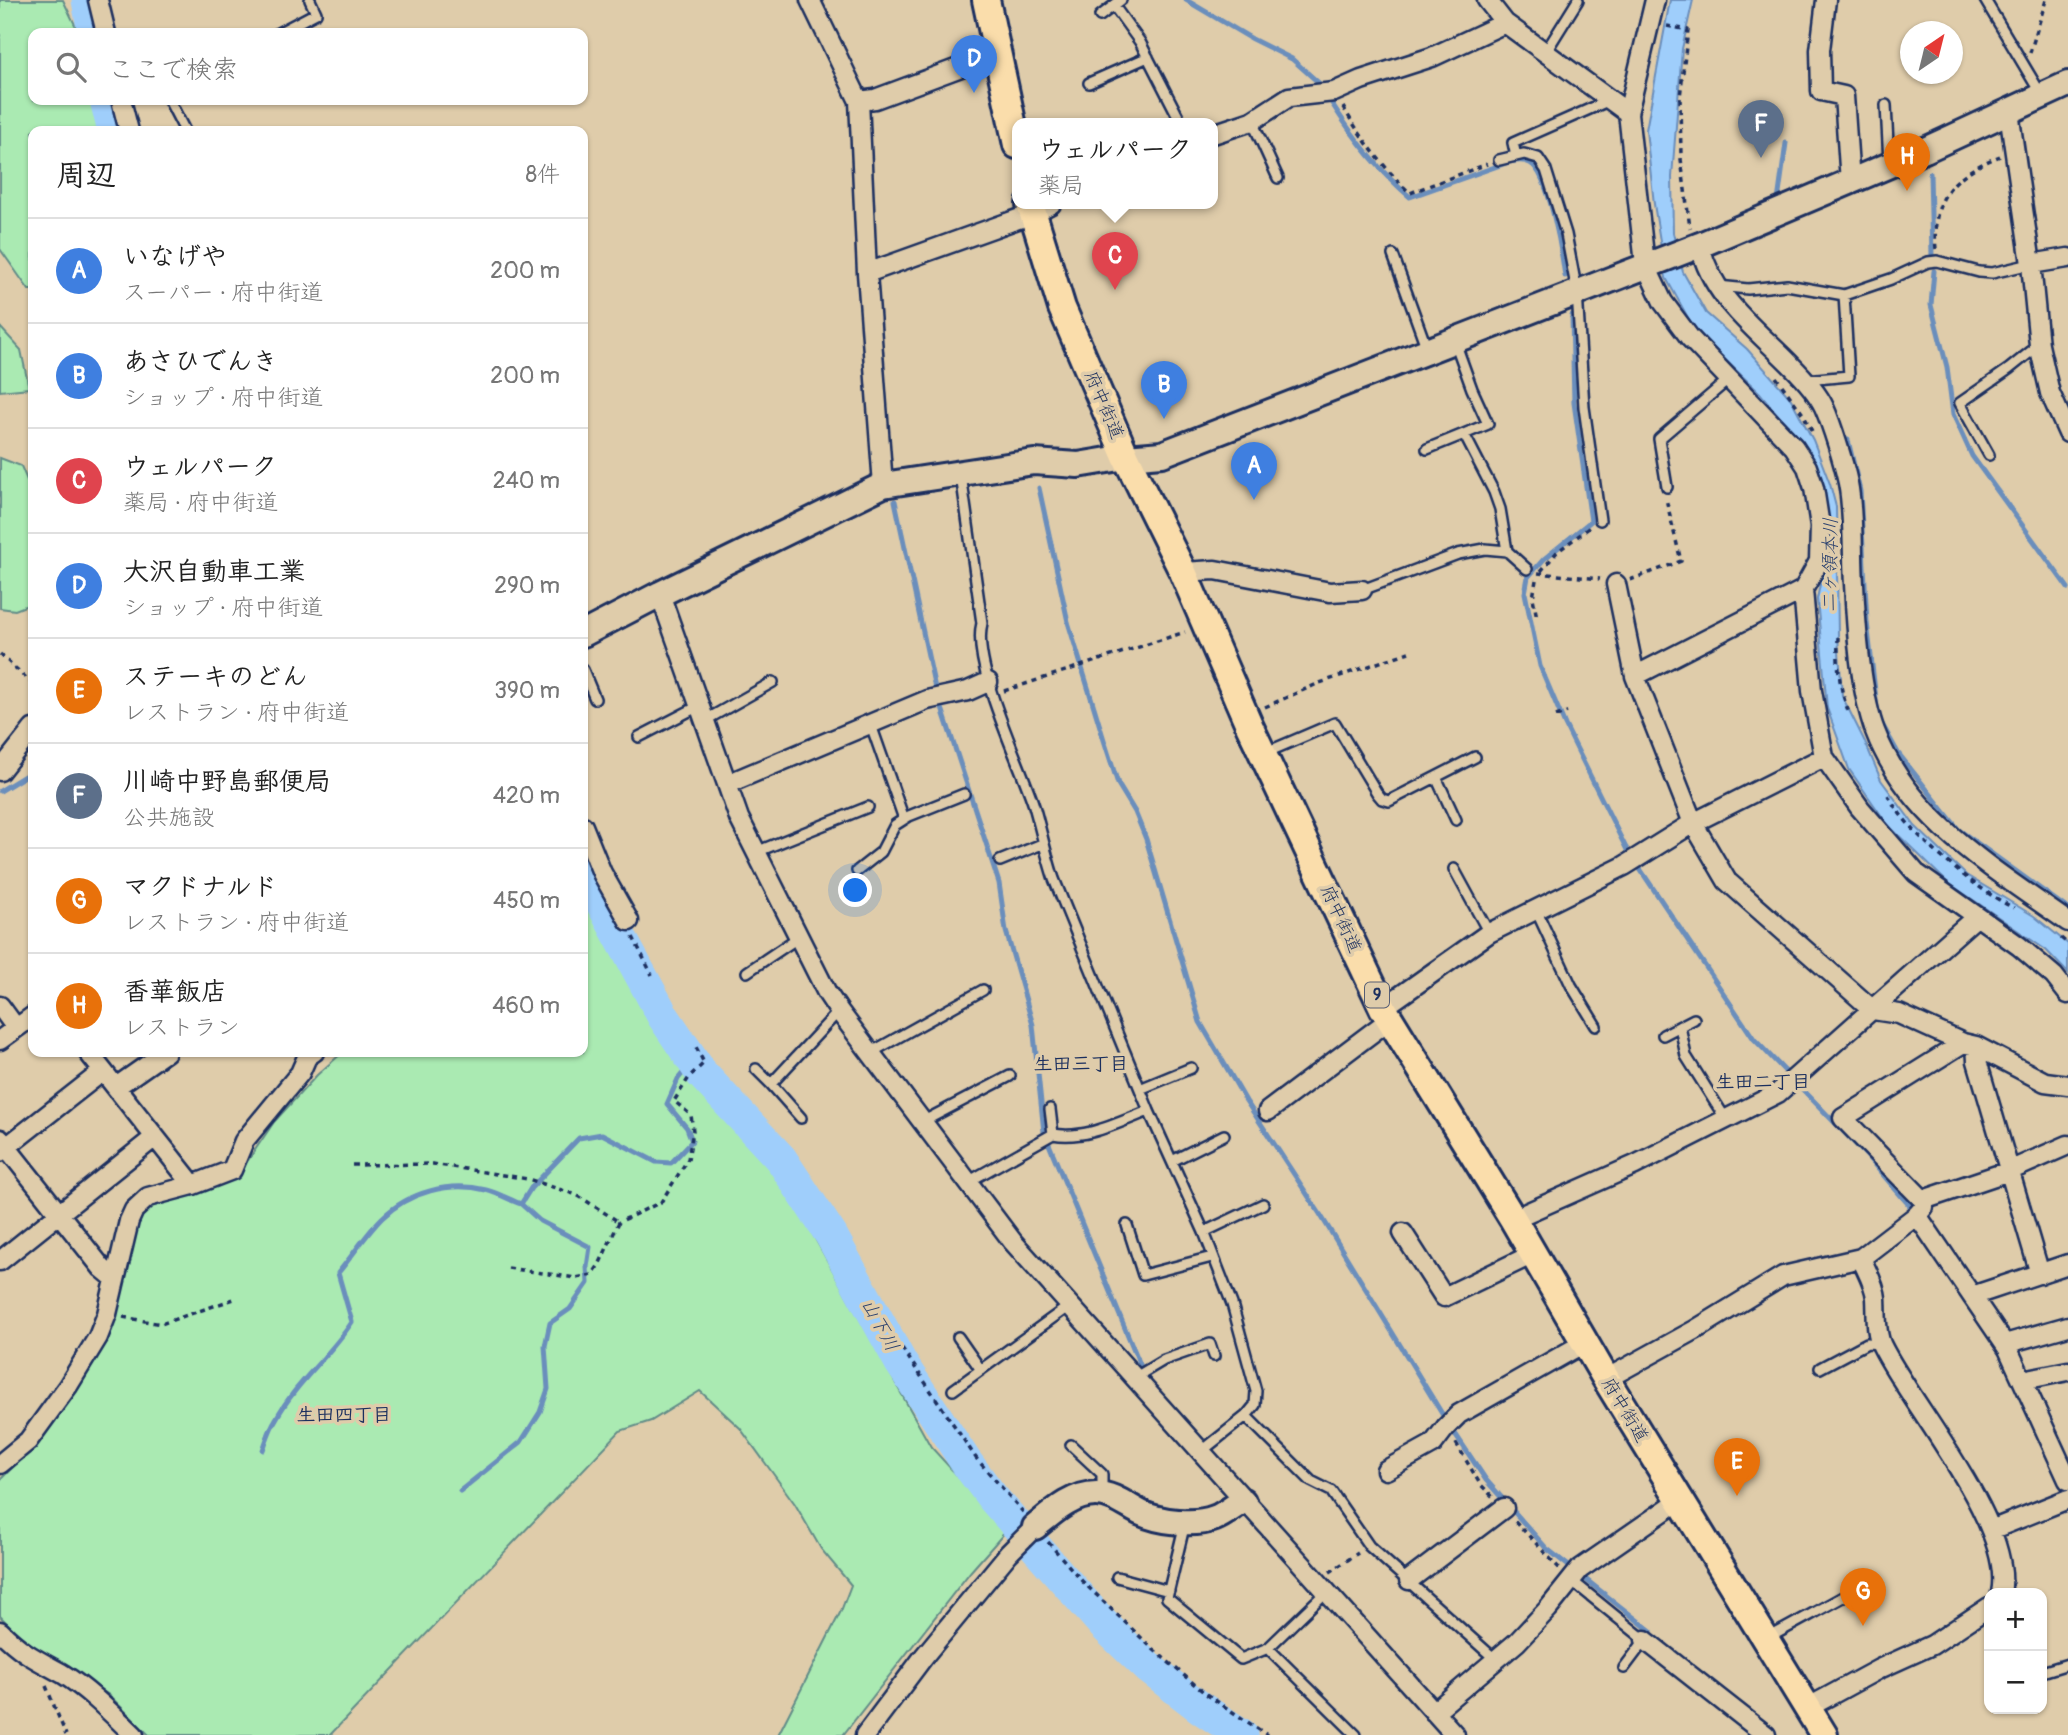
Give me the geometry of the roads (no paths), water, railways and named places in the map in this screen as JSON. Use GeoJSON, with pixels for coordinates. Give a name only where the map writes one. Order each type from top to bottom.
{"type":"FeatureCollection","features":[{"type":"Feature","properties":{"kind":"main road"},"geometry":{"type":"LineString","coordinates":[[986,0],[1012,123]]}},
{"type":"Feature","properties":{"kind":"main road","name":"府中街道"},"geometry":{"type":"LineString","coordinates":[[1038,209],[1062,308],[1126,457],[1183,572],[1263,754],[1386,1014],[1513,1219],[1606,1380],[1825,1735]]}},
{"type":"Feature","properties":{"kind":"street"},"geometry":{"type":"LineString","coordinates":[[98,0],[105,28]]}},
{"type":"Feature","properties":{"kind":"street"},"geometry":{"type":"LineString","coordinates":[[810,0],[859,101],[867,273],[883,485]]}},
{"type":"Feature","properties":{"kind":"street"},"geometry":{"type":"LineString","coordinates":[[1487,0],[1505,23],[1628,113]]}},
{"type":"Feature","properties":{"kind":"street"},"geometry":{"type":"LineString","coordinates":[[1655,0],[1628,113],[1650,263],[1663,302],[1690,338],[1794,447],[1807,467],[1814,488],[1820,526],[1819,561],[1803,590],[1812,691],[1825,757],[1860,808],[1916,873],[2019,946],[2054,976],[2068,994]]}},
{"type":"Feature","properties":{"kind":"street"},"geometry":{"type":"LineString","coordinates":[[1826,0],[1820,50],[1821,91],[1843,96],[1850,182]]}},
{"type":"Feature","properties":{"kind":"street"},"geometry":{"type":"LineString","coordinates":[[1218,132],[1252,121],[1289,97],[1334,92],[1361,80],[1432,57],[1505,23]]}},
{"type":"Feature","properties":{"kind":"street"},"geometry":{"type":"LineString","coordinates":[[859,101],[875,99],[996,54]]}},
{"type":"Feature","properties":{"kind":"street"},"geometry":{"type":"LineString","coordinates":[[588,631],[883,485],[1034,462],[1078,465],[1162,454],[1650,263],[1806,195],[1850,182],[2068,84]]}},
{"type":"Feature","properties":{"kind":"street"},"geometry":{"type":"LineString","coordinates":[[122,105],[128,126]]}},
{"type":"Feature","properties":{"kind":"street"},"geometry":{"type":"LineString","coordinates":[[2009,112],[2031,264],[2039,345],[2050,393],[2068,433]]}},
{"type":"Feature","properties":{"kind":"street"},"geometry":{"type":"LineString","coordinates":[[867,273],[1033,209]]}},
{"type":"Feature","properties":{"kind":"street"},"geometry":{"type":"LineString","coordinates":[[1694,243],[1717,286],[1732,307],[1805,379],[1824,406],[1848,483],[1856,629],[1875,730],[1907,789],[1938,825],[1981,860],[2068,922]]}},
{"type":"Feature","properties":{"kind":"street"},"geometry":{"type":"LineString","coordinates":[[2031,264],[2068,258]]}},
{"type":"Feature","properties":{"kind":"street"},"geometry":{"type":"LineString","coordinates":[[1183,572],[1215,569],[1330,592],[1362,590]]}},
{"type":"Feature","properties":{"kind":"street"},"geometry":{"type":"LineString","coordinates":[[1616,584],[1635,676],[1693,823],[1727,881],[1873,1010],[1899,1014],[1969,1044],[2046,1082],[2068,1086]]}},
{"type":"Feature","properties":{"kind":"street"},"geometry":{"type":"LineString","coordinates":[[1635,676],[1803,590]]}},
{"type":"Feature","properties":{"kind":"street"},"geometry":{"type":"LineString","coordinates":[[660,594],[739,818],[827,993],[839,1011],[1013,1242],[1243,1500],[1326,1583],[1441,1726],[1496,1660],[1548,1609],[1576,1574],[1680,1500]]}},
{"type":"Feature","properties":{"kind":"street"},"geometry":{"type":"LineString","coordinates":[[727,784],[927,700],[990,688]]}},
{"type":"Feature","properties":{"kind":"street"},"geometry":{"type":"LineString","coordinates":[[0,771],[28,735]]}},
{"type":"Feature","properties":{"kind":"street"},"geometry":{"type":"LineString","coordinates":[[1268,1111],[1489,933],[1624,866],[1693,823],[1825,757]]}},
{"type":"Feature","properties":{"kind":"street"},"geometry":{"type":"LineString","coordinates":[[588,838],[602,873],[629,921]]}},
{"type":"Feature","properties":{"kind":"street"},"geometry":{"type":"LineString","coordinates":[[1513,1219],[1635,1165],[1793,1081],[1976,917]]}},
{"type":"Feature","properties":{"kind":"street"},"geometry":{"type":"LineString","coordinates":[[0,1006],[16,1028]]}},
{"type":"Feature","properties":{"kind":"street"},"geometry":{"type":"LineString","coordinates":[[0,1040],[28,1020]]}},
{"type":"Feature","properties":{"kind":"street"},"geometry":{"type":"LineString","coordinates":[[1969,1044],[1977,1061],[2040,1274]]}},
{"type":"Feature","properties":{"kind":"street"},"geometry":{"type":"LineString","coordinates":[[1969,1044],[1843,1118],[1920,1208],[2004,1344],[2068,1480]]}},
{"type":"Feature","properties":{"kind":"street"},"geometry":{"type":"LineString","coordinates":[[92,1057],[192,1185]]}},
{"type":"Feature","properties":{"kind":"street"},"geometry":{"type":"LineString","coordinates":[[116,1087],[159,1057]]}},
{"type":"Feature","properties":{"kind":"street"},"geometry":{"type":"LineString","coordinates":[[0,1464],[28,1441],[68,1386],[98,1337],[107,1314],[114,1278],[134,1210],[148,1197],[232,1170],[244,1141],[300,1073],[306,1057]]}},
{"type":"Feature","properties":{"kind":"street"},"geometry":{"type":"LineString","coordinates":[[103,1071],[2,1146],[60,1213],[102,1268],[114,1278]]}},
{"type":"Feature","properties":{"kind":"street"},"geometry":{"type":"LineString","coordinates":[[0,1261],[155,1137]]}},
{"type":"Feature","properties":{"kind":"street"},"geometry":{"type":"LineString","coordinates":[[1606,1380],[1783,1276],[1861,1258],[1920,1208],[2068,1145]]}},
{"type":"Feature","properties":{"kind":"street"},"geometry":{"type":"LineString","coordinates":[[1403,1233],[1444,1297],[1533,1254]]}},
{"type":"Feature","properties":{"kind":"street"},"geometry":{"type":"LineString","coordinates":[[1861,1258],[1876,1296],[1881,1343],[1950,1453],[1991,1530],[2004,1580],[2002,1588]]}},
{"type":"Feature","properties":{"kind":"street"},"geometry":{"type":"LineString","coordinates":[[1972,1296],[2068,1264]]}},
{"type":"Feature","properties":{"kind":"street"},"geometry":{"type":"LineString","coordinates":[[2004,1344],[2068,1326]]}},
{"type":"Feature","properties":{"kind":"street"},"geometry":{"type":"LineString","coordinates":[[1386,1470],[1433,1444],[1460,1414],[1584,1343]]}},
{"type":"Feature","properties":{"kind":"street"},"geometry":{"type":"LineString","coordinates":[[2023,1380],[2068,1371]]}},
{"type":"Feature","properties":{"kind":"street"},"geometry":{"type":"LineString","coordinates":[[864,1735],[925,1655],[1031,1531],[1063,1504],[1078,1497],[1110,1496],[1154,1518],[1185,1521],[1214,1518],[1243,1500]]}},
{"type":"Feature","properties":{"kind":"street"},"geometry":{"type":"LineString","coordinates":[[1991,1530],[2068,1499]]}},
{"type":"Feature","properties":{"kind":"street"},"geometry":{"type":"LineString","coordinates":[[1409,1580],[1504,1508]]}},
{"type":"Feature","properties":{"kind":"street"},"geometry":{"type":"LineString","coordinates":[[1809,1707],[1879,1669],[1932,1645],[1984,1610]]}},
{"type":"Feature","properties":{"kind":"street"},"geometry":{"type":"LineString","coordinates":[[0,1631],[19,1650],[63,1675],[99,1700],[134,1735]]}},
{"type":"Feature","properties":{"kind":"street"},"geometry":{"type":"LineString","coordinates":[[1646,1640],[1766,1735]]}},
{"type":"Feature","properties":{"kind":"lane"},"geometry":{"type":"LineString","coordinates":[[288,28],[316,13],[310,0]]}},
{"type":"Feature","properties":{"kind":"lane"},"geometry":{"type":"LineString","coordinates":[[1545,53],[1578,0]]}},
{"type":"Feature","properties":{"kind":"lane"},"geometry":{"type":"LineString","coordinates":[[1985,0],[2042,96]]}},
{"type":"Feature","properties":{"kind":"lane"},"geometry":{"type":"LineString","coordinates":[[1100,16],[1118,3],[1179,118]]}},
{"type":"Feature","properties":{"kind":"lane"},"geometry":{"type":"LineString","coordinates":[[1089,83],[1148,57]]}},
{"type":"Feature","properties":{"kind":"lane"},"geometry":{"type":"LineString","coordinates":[[1516,156],[1513,144],[1609,100]]}},
{"type":"Feature","properties":{"kind":"lane"},"geometry":{"type":"LineString","coordinates":[[172,105],[182,126]]}},
{"type":"Feature","properties":{"kind":"lane"},"geometry":{"type":"LineString","coordinates":[[1886,106],[1889,165]]}},
{"type":"Feature","properties":{"kind":"lane"},"geometry":{"type":"LineString","coordinates":[[1252,121],[1278,178]]}},
{"type":"Feature","properties":{"kind":"lane"},"geometry":{"type":"LineString","coordinates":[[1499,160],[1524,154],[1538,158],[1546,170],[1566,234],[1577,292],[1584,407],[1600,520]]}},
{"type":"Feature","properties":{"kind":"lane"},"geometry":{"type":"LineString","coordinates":[[1393,255],[1428,351]]}},
{"type":"Feature","properties":{"kind":"lane"},"geometry":{"type":"LineString","coordinates":[[1717,286],[1748,289],[1787,285],[1844,295],[1891,279],[1917,266],[1937,261],[1979,272],[2031,264]]}},
{"type":"Feature","properties":{"kind":"lane"},"geometry":{"type":"LineString","coordinates":[[1805,379],[1849,376],[1844,295]]}},
{"type":"Feature","properties":{"kind":"lane"},"geometry":{"type":"LineString","coordinates":[[1427,449],[1488,424],[1454,341]]}},
{"type":"Feature","properties":{"kind":"lane"},"geometry":{"type":"LineString","coordinates":[[1989,455],[1960,403],[2010,369],[2039,345]]}},
{"type":"Feature","properties":{"kind":"lane"},"geometry":{"type":"LineString","coordinates":[[1667,487],[1659,439],[1728,380]]}},
{"type":"Feature","properties":{"kind":"lane"},"geometry":{"type":"LineString","coordinates":[[1464,434],[1494,492],[1500,509],[1507,551]]}},
{"type":"Feature","properties":{"kind":"lane"},"geometry":{"type":"LineString","coordinates":[[961,474],[982,623],[979,635],[990,688],[1034,808],[1042,844],[1064,905],[1149,1111],[1204,1232],[1232,1304],[1256,1391],[1255,1405],[1246,1416],[1202,1451]]}},
{"type":"Feature","properties":{"kind":"lane"},"geometry":{"type":"LineString","coordinates":[[1362,590],[1458,554],[1485,549],[1507,551],[1527,569]]}},
{"type":"Feature","properties":{"kind":"lane"},"geometry":{"type":"LineString","coordinates":[[588,682],[595,699]]}},
{"type":"Feature","properties":{"kind":"lane"},"geometry":{"type":"LineString","coordinates":[[639,737],[702,714],[773,682]]}},
{"type":"Feature","properties":{"kind":"lane"},"geometry":{"type":"LineString","coordinates":[[1263,754],[1335,723],[1382,799],[1389,801],[1475,757]]}},
{"type":"Feature","properties":{"kind":"lane"},"geometry":{"type":"LineString","coordinates":[[871,725],[904,820]]}},
{"type":"Feature","properties":{"kind":"lane"},"geometry":{"type":"LineString","coordinates":[[1436,776],[1456,820]]}},
{"type":"Feature","properties":{"kind":"lane"},"geometry":{"type":"LineString","coordinates":[[857,872],[881,852],[895,825],[964,794]]}},
{"type":"Feature","properties":{"kind":"lane"},"geometry":{"type":"LineString","coordinates":[[756,852],[868,807]]}},
{"type":"Feature","properties":{"kind":"lane"},"geometry":{"type":"LineString","coordinates":[[1000,861],[1042,844]]}},
{"type":"Feature","properties":{"kind":"lane"},"geometry":{"type":"LineString","coordinates":[[1454,869],[1489,933]]}},
{"type":"Feature","properties":{"kind":"lane"},"geometry":{"type":"LineString","coordinates":[[1536,910],[1571,985],[1596,1026]]}},
{"type":"Feature","properties":{"kind":"lane"},"geometry":{"type":"LineString","coordinates":[[747,972],[799,937]]}},
{"type":"Feature","properties":{"kind":"lane"},"geometry":{"type":"LineString","coordinates":[[870,1053],[983,990]]}},
{"type":"Feature","properties":{"kind":"lane"},"geometry":{"type":"LineString","coordinates":[[771,1084],[839,1011]]}},
{"type":"Feature","properties":{"kind":"lane"},"geometry":{"type":"LineString","coordinates":[[1663,1035],[1694,1019]]}},
{"type":"Feature","properties":{"kind":"lane"},"geometry":{"type":"LineString","coordinates":[[1680,1026],[1686,1056],[1725,1118]]}},
{"type":"Feature","properties":{"kind":"lane"},"geometry":{"type":"LineString","coordinates":[[1140,1089],[1191,1068]]}},
{"type":"Feature","properties":{"kind":"lane"},"geometry":{"type":"LineString","coordinates":[[756,1069],[802,1118]]}},
{"type":"Feature","properties":{"kind":"lane"},"geometry":{"type":"LineString","coordinates":[[922,1122],[1010,1076]]}},
{"type":"Feature","properties":{"kind":"lane"},"geometry":{"type":"LineString","coordinates":[[1049,1109],[1053,1133]]}},
{"type":"Feature","properties":{"kind":"lane"},"geometry":{"type":"LineString","coordinates":[[968,1182],[1053,1133],[1091,1133],[1149,1111]]}},
{"type":"Feature","properties":{"kind":"lane"},"geometry":{"type":"LineString","coordinates":[[1172,1161],[1224,1135]]}},
{"type":"Feature","properties":{"kind":"lane"},"geometry":{"type":"LineString","coordinates":[[1204,1232],[1263,1204]]}},
{"type":"Feature","properties":{"kind":"lane"},"geometry":{"type":"LineString","coordinates":[[1127,1225],[1143,1275],[1212,1257]]}},
{"type":"Feature","properties":{"kind":"lane"},"geometry":{"type":"LineString","coordinates":[[953,1390],[1069,1306]]}},
{"type":"Feature","properties":{"kind":"lane"},"geometry":{"type":"LineString","coordinates":[[958,1337],[981,1370]]}},
{"type":"Feature","properties":{"kind":"lane"},"geometry":{"type":"LineString","coordinates":[[1820,1368],[1867,1343],[1881,1343]]}},
{"type":"Feature","properties":{"kind":"lane"},"geometry":{"type":"LineString","coordinates":[[1134,1378],[1164,1360],[1210,1344],[1214,1356]]}},
{"type":"Feature","properties":{"kind":"lane"},"geometry":{"type":"LineString","coordinates":[[1246,1416],[1311,1481],[1331,1491],[1369,1546],[1496,1660]]}},
{"type":"Feature","properties":{"kind":"lane"},"geometry":{"type":"LineString","coordinates":[[1071,1445],[1102,1474],[1102,1495]]}},
{"type":"Feature","properties":{"kind":"lane"},"geometry":{"type":"LineString","coordinates":[[1185,1521],[1167,1598],[1241,1659],[1268,1648],[1326,1583]]}},
{"type":"Feature","properties":{"kind":"lane"},"geometry":{"type":"LineString","coordinates":[[1576,1574],[1646,1640],[1624,1668]]}},
{"type":"Feature","properties":{"kind":"lane"},"geometry":{"type":"LineString","coordinates":[[1117,1577],[1169,1591]]}},
{"type":"Feature","properties":{"kind":"lane"},"geometry":{"type":"LineString","coordinates":[[1766,1639],[1843,1597]]}},
{"type":"Feature","properties":{"kind":"lane"},"geometry":{"type":"LineString","coordinates":[[1268,1648],[1356,1735]]}},
{"type":"Feature","properties":{"kind":"lane"},"geometry":{"type":"LineString","coordinates":[[2047,1670],[2068,1664]]}},
{"type":"Feature","properties":{"kind":"water","name":"二ヶ領本川"},"geometry":{"type":"Polygon","coordinates":[[[1670,0],[1693,0],[1682,49],[1672,177],[1673,233],[1683,272],[1706,313],[1747,349],[1791,399],[1813,440],[1830,484],[1836,507],[1842,696],[1881,780],[1915,826],[1966,875],[2034,916],[2068,944],[2068,973],[2046,950],[1947,882],[1888,825],[1849,769],[1827,708],[1817,599],[1827,550],[1807,450],[1760,393],[1696,332],[1666,278],[1646,130],[1670,0]]]}},
{"type":"Feature","properties":{"kind":"waterway","name":"山下川"},"geometry":{"type":"LineString","coordinates":[[88,0],[93,28]]}},
{"type":"Feature","properties":{"kind":"waterway"},"geometry":{"type":"LineString","coordinates":[[1186,0],[1292,59],[1320,84]]}},
{"type":"Feature","properties":{"kind":"waterway"},"geometry":{"type":"LineString","coordinates":[[1331,102],[1367,153],[1410,197],[1509,162],[1530,163],[1537,170],[1549,197],[1565,276]]}},
{"type":"Feature","properties":{"kind":"waterway","name":"山下川"},"geometry":{"type":"LineString","coordinates":[[107,105],[113,126]]}},
{"type":"Feature","properties":{"kind":"waterway"},"geometry":{"type":"LineString","coordinates":[[1778,201],[1786,143]]}},
{"type":"Feature","properties":{"kind":"waterway"},"geometry":{"type":"LineString","coordinates":[[1930,173],[1932,256]]}},
{"type":"Feature","properties":{"kind":"waterway"},"geometry":{"type":"LineString","coordinates":[[1934,271],[1931,305],[1947,367],[1953,414],[1972,456],[2068,588]]}},
{"type":"Feature","properties":{"kind":"waterway"},"geometry":{"type":"LineString","coordinates":[[1572,315],[1574,403],[1591,521],[1544,559],[1528,577],[1525,593],[1540,666],[1565,725],[1626,848],[1754,1039],[1867,1156],[1910,1206]]}},
{"type":"Feature","properties":{"kind":"waterway"},"geometry":{"type":"LineString","coordinates":[[1848,440],[1860,491],[1867,622],[1878,717],[1898,753],[1959,830],[2068,909]]}},
{"type":"Feature","properties":{"kind":"waterway"},"geometry":{"type":"LineString","coordinates":[[1039,488],[1068,622],[1118,784],[1135,812],[1146,839],[1200,1022],[1246,1101],[1486,1480],[1546,1548],[1651,1631]]}},
{"type":"Feature","properties":{"kind":"waterway"},"geometry":{"type":"LineString","coordinates":[[895,501],[936,693]]}},
{"type":"Feature","properties":{"kind":"waterway"},"geometry":{"type":"LineString","coordinates":[[940,702],[999,883],[1006,931],[1033,1025],[1044,1132],[1141,1367]]}},
{"type":"Feature","properties":{"kind":"waterway"},"geometry":{"type":"LineString","coordinates":[[0,791],[28,774]]}},
{"type":"Feature","properties":{"kind":"waterway","name":"山下川"},"geometry":{"type":"LineString","coordinates":[[588,873],[663,1016],[702,1074],[781,1159],[831,1235],[901,1363],[993,1498],[1103,1624],[1150,1669],[1242,1735]]}},
{"type":"Feature","properties":{"kind":"waterway"},"geometry":{"type":"LineString","coordinates":[[460,1491],[521,1442],[540,1412],[548,1389],[545,1346],[550,1323],[570,1309],[588,1283],[590,1247],[540,1221],[521,1204],[531,1188],[579,1138],[602,1134],[656,1162],[671,1163],[692,1141],[687,1128],[667,1104],[678,1079],[693,1061]]}},
{"type":"Feature","properties":{"kind":"waterway"},"geometry":{"type":"LineString","coordinates":[[263,1450],[272,1426],[284,1406],[352,1322],[338,1273],[382,1218],[404,1201],[444,1188],[486,1190],[521,1204]]}},
{"type":"Feature","properties":{"kind":"place","name":"大沢自動車工業"},"geometry":{"type":"Point","coordinates":[974,93]}},
{"type":"Feature","properties":{"kind":"place","name":"川崎中野島郵便局"},"geometry":{"type":"Point","coordinates":[1761,158]}},
{"type":"Feature","properties":{"kind":"place","name":"香華飯店"},"geometry":{"type":"Point","coordinates":[1907,191]}},
{"type":"Feature","properties":{"kind":"place","name":"ウェルパーク"},"geometry":{"type":"Point","coordinates":[1115,290]}},
{"type":"Feature","properties":{"kind":"place","name":"あさひでんき"},"geometry":{"type":"Point","coordinates":[1164,419]}},
{"type":"Feature","properties":{"kind":"place","name":"いなげや"},"geometry":{"type":"Point","coordinates":[1254,500]}},
{"type":"Feature","properties":{"kind":"place","name":"ステーキのどん"},"geometry":{"type":"Point","coordinates":[1737,1496]}},
{"type":"Feature","properties":{"kind":"place","name":"マクドナルド"},"geometry":{"type":"Point","coordinates":[1863,1626]}},
{"type":"Feature","properties":{"kind":"district","name":"生田三丁目"},"geometry":{"type":"Point","coordinates":[1081,1064]}},
{"type":"Feature","properties":{"kind":"district","name":"生田二丁目"},"geometry":{"type":"Point","coordinates":[1763,1082]}},
{"type":"Feature","properties":{"kind":"district","name":"生田四丁目"},"geometry":{"type":"Point","coordinates":[344,1415]}}]}
